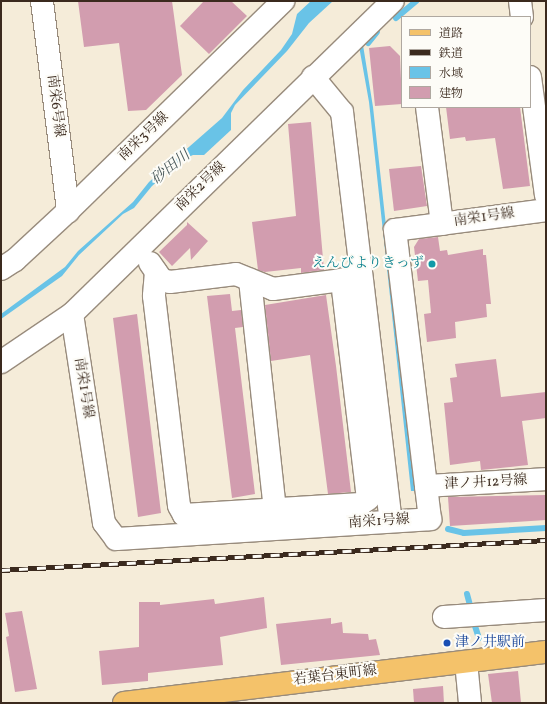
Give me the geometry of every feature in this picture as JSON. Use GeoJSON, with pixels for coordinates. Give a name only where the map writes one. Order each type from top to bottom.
{"type":"FeatureCollection","features":[{"type":"Feature","properties":{"kind":"main road","name":"若葉台東町線"},"geometry":{"type":"LineString","coordinates":[[124,703],[546,652]]}},
{"type":"Feature","properties":{"kind":"street","name":"南栄6号線"},"geometry":{"type":"LineString","coordinates":[[42,1],[68,211]]}},
{"type":"Feature","properties":{"kind":"street","name":"南栄3号線"},"geometry":{"type":"LineString","coordinates":[[1,269],[15,260],[68,211],[283,1]]}},
{"type":"Feature","properties":{"kind":"street","name":"南栄2号線"},"geometry":{"type":"LineString","coordinates":[[1,362],[72,314],[313,77],[393,1]]}},
{"type":"Feature","properties":{"kind":"street"},"geometry":{"type":"LineString","coordinates":[[520,1],[522,16]]}},
{"type":"Feature","properties":{"kind":"street"},"geometry":{"type":"LineString","coordinates":[[156,272],[154,296],[179,506],[184,515],[361,504],[368,499],[352,279],[342,112],[313,77]]}},
{"type":"Feature","properties":{"kind":"street"},"geometry":{"type":"LineString","coordinates":[[531,84],[546,196]]}},
{"type":"Feature","properties":{"kind":"street"},"geometry":{"type":"LineString","coordinates":[[427,108],[442,224]]}},
{"type":"Feature","properties":{"kind":"street","name":"南栄1号線"},"geometry":{"type":"LineString","coordinates":[[72,314],[104,523],[116,539],[430,518],[395,230],[546,210]]}},
{"type":"Feature","properties":{"kind":"street"},"geometry":{"type":"LineString","coordinates":[[139,247],[162,280],[170,282],[236,274],[272,289],[352,279]]}},
{"type":"Feature","properties":{"kind":"street"},"geometry":{"type":"LineString","coordinates":[[352,279],[391,521]]}},
{"type":"Feature","properties":{"kind":"street"},"geometry":{"type":"LineString","coordinates":[[250,280],[275,510]]}},
{"type":"Feature","properties":{"kind":"street","name":"津ノ井12号線"},"geometry":{"type":"LineString","coordinates":[[426,486],[546,479]]}},
{"type":"Feature","properties":{"kind":"street"},"geometry":{"type":"LineString","coordinates":[[444,617],[546,610]]}},
{"type":"Feature","properties":{"kind":"street"},"geometry":{"type":"LineString","coordinates":[[466,662],[470,703]]}},
{"type":"Feature","properties":{"kind":"water","name":"砂田川"},"geometry":{"type":"Polygon","coordinates":[[[311,1],[333,1],[309,23],[287,51],[235,105],[231,113],[231,130],[204,155],[193,155],[182,160],[152,186],[134,208],[123,214],[79,255],[62,276],[1,319],[1,314],[65,267],[78,251],[133,202],[149,182],[222,118],[243,90],[281,50],[292,34],[297,14],[311,1]]]}},
{"type":"Feature","properties":{"kind":"water"},"geometry":{"type":"Polygon","coordinates":[[[363,45],[373,107],[415,491],[411,491],[369,102],[359,46],[363,45]]]}},
{"type":"Feature","properties":{"kind":"building"},"geometry":{"type":"Polygon","coordinates":[[[78,1],[172,1],[182,75],[146,110],[128,111],[119,43],[84,47],[78,1]]]}},
{"type":"Feature","properties":{"kind":"building"},"geometry":{"type":"Polygon","coordinates":[[[204,1],[231,1],[247,16],[209,54],[180,26],[204,1]]]}},
{"type":"Feature","properties":{"kind":"building"},"geometry":{"type":"Polygon","coordinates":[[[390,46],[400,56],[401,104],[375,106],[369,48],[390,46]]]}},
{"type":"Feature","properties":{"kind":"building"},"geometry":{"type":"Polygon","coordinates":[[[446,108],[520,108],[530,186],[503,189],[495,138],[466,141],[465,137],[450,139],[446,108]]]}},
{"type":"Feature","properties":{"kind":"building"},"geometry":{"type":"Polygon","coordinates":[[[311,122],[324,270],[301,273],[301,268],[265,272],[258,270],[252,222],[296,216],[288,124],[311,122]]]}},
{"type":"Feature","properties":{"kind":"building"},"geometry":{"type":"Polygon","coordinates":[[[421,166],[427,206],[394,211],[389,169],[421,166]]]}},
{"type":"Feature","properties":{"kind":"building"},"geometry":{"type":"Polygon","coordinates":[[[187,222],[208,241],[191,260],[190,248],[172,266],[159,252],[187,225],[187,222]]]}},
{"type":"Feature","properties":{"kind":"building"},"geometry":{"type":"Polygon","coordinates":[[[438,237],[440,251],[447,250],[448,255],[483,249],[483,255],[486,255],[491,304],[486,304],[487,317],[455,322],[456,338],[427,342],[424,314],[431,313],[428,280],[418,281],[414,247],[419,239],[438,237]]]}},
{"type":"Feature","properties":{"kind":"building"},"geometry":{"type":"Polygon","coordinates":[[[230,294],[232,311],[241,310],[243,327],[235,328],[255,494],[232,498],[207,296],[230,294]]]}},
{"type":"Feature","properties":{"kind":"building"},"geometry":{"type":"Polygon","coordinates":[[[326,295],[351,492],[328,494],[310,355],[271,361],[265,305],[326,295]]]}},
{"type":"Feature","properties":{"kind":"building"},"geometry":{"type":"Polygon","coordinates":[[[137,314],[161,513],[138,517],[113,318],[137,314]]]}},
{"type":"Feature","properties":{"kind":"building"},"geometry":{"type":"Polygon","coordinates":[[[496,359],[501,397],[546,392],[546,418],[522,421],[528,465],[481,470],[480,461],[450,465],[444,403],[453,402],[450,378],[457,377],[455,364],[496,359]]]}},
{"type":"Feature","properties":{"kind":"building"},"geometry":{"type":"Polygon","coordinates":[[[546,495],[546,520],[450,526],[448,497],[546,495]]]}},
{"type":"Feature","properties":{"kind":"building"},"geometry":{"type":"Polygon","coordinates":[[[264,597],[267,628],[220,637],[223,665],[148,673],[148,681],[102,685],[99,651],[139,647],[139,602],[160,602],[160,605],[214,599],[215,604],[264,597]]]}},
{"type":"Feature","properties":{"kind":"building"},"geometry":{"type":"Polygon","coordinates":[[[22,611],[37,689],[15,692],[6,637],[9,636],[5,613],[22,611]]]}},
{"type":"Feature","properties":{"kind":"building"},"geometry":{"type":"Polygon","coordinates":[[[331,618],[331,624],[342,622],[343,633],[368,634],[369,640],[376,639],[380,655],[281,665],[276,624],[331,618]]]}},
{"type":"Feature","properties":{"kind":"building"},"geometry":{"type":"Polygon","coordinates":[[[518,671],[521,703],[492,703],[488,674],[518,671]]]}},
{"type":"Feature","properties":{"kind":"building"},"geometry":{"type":"Polygon","coordinates":[[[443,686],[444,703],[414,703],[413,689],[443,686]]]}},
{"type":"Feature","properties":{"kind":"waterway"},"geometry":{"type":"LineString","coordinates":[[396,18],[416,1]]}},
{"type":"Feature","properties":{"kind":"waterway"},"geometry":{"type":"LineString","coordinates":[[368,43],[377,32]]}},
{"type":"Feature","properties":{"kind":"waterway"},"geometry":{"type":"LineString","coordinates":[[448,529],[464,533],[546,528]]}},
{"type":"Feature","properties":{"kind":"waterway"},"geometry":{"type":"LineString","coordinates":[[467,594],[470,605]]}},
{"type":"Feature","properties":{"kind":"waterway"},"geometry":{"type":"LineString","coordinates":[[474,623],[479,638]]}},
{"type":"Feature","properties":{"kind":"railway"},"geometry":{"type":"LineString","coordinates":[[1,570],[546,540]]}},
{"type":"Feature","properties":{"kind":"place","name":"えんびよりきっず"},"geometry":{"type":"Point","coordinates":[432,264]}},
{"type":"Feature","properties":{"kind":"place","name":"津ノ井駅前"},"geometry":{"type":"Point","coordinates":[447,643]}}]}
